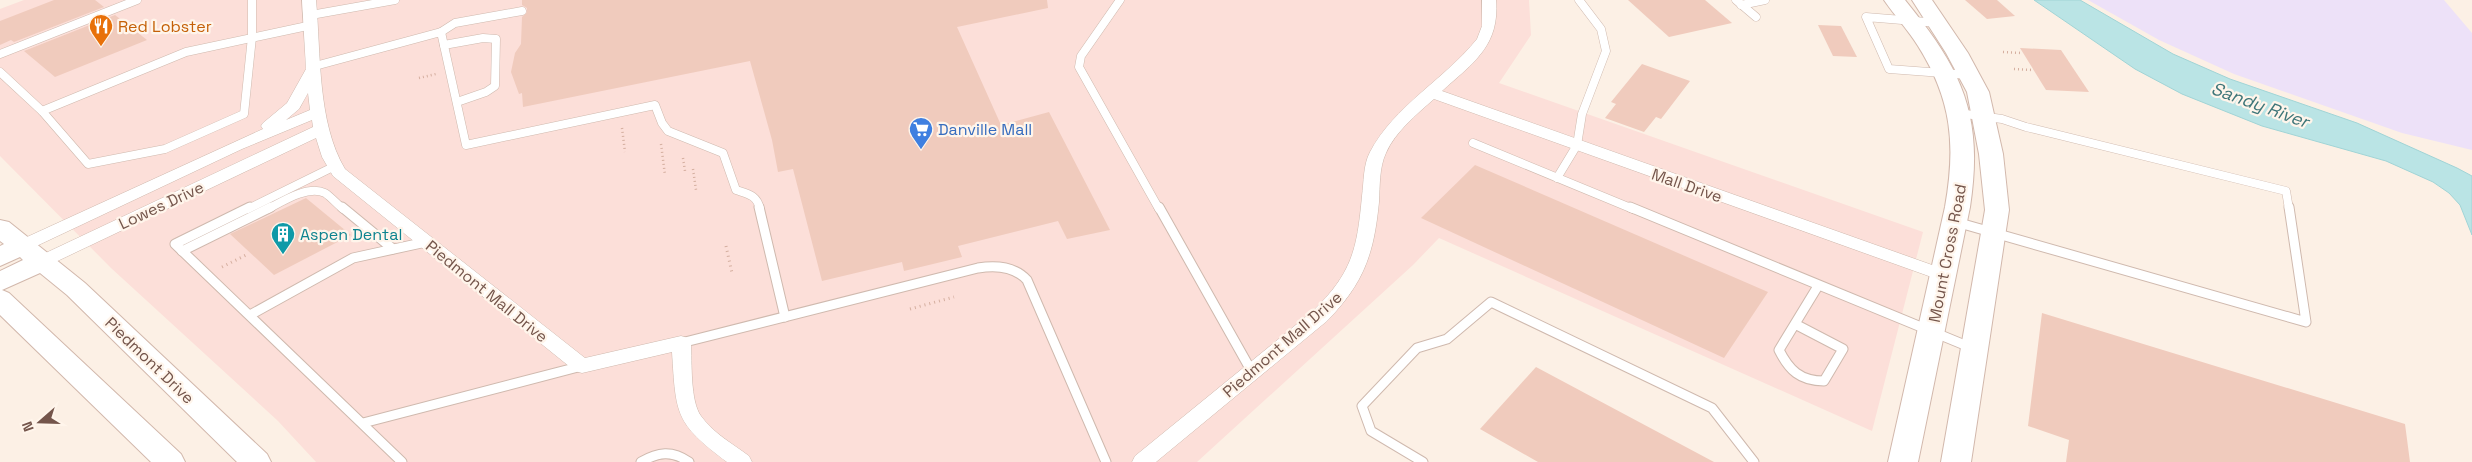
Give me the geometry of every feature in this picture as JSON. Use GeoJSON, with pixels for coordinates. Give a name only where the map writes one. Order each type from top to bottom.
{"type":"FeatureCollection","features":[{"type":"Feature","properties":{"kind":"main road","name":"Mount Cross Road"},"geometry":{"type":"LineString","coordinates":[[1894,0],[1939,23],[1957,74],[1958,112],[1963,136],[1962,171],[1956,222],[1903,462]]}},
{"type":"Feature","properties":{"kind":"main road","name":"Mount Cross Road"},"geometry":{"type":"LineString","coordinates":[[1916,10],[1957,74],[1978,92],[1991,154],[1997,210],[1956,462]]}},
{"type":"Feature","properties":{"kind":"main road","name":"Piedmont Drive"},"geometry":{"type":"LineString","coordinates":[[0,228],[21,255],[76,289],[256,462]]}},
{"type":"Feature","properties":{"kind":"main road","name":"Lowes Drive"},"geometry":{"type":"LineString","coordinates":[[0,282],[21,255]]}},
{"type":"Feature","properties":{"kind":"main road"},"geometry":{"type":"LineString","coordinates":[[0,299],[170,462]]}},
{"type":"Feature","properties":{"kind":"street","name":"Piedmont Mall Drive"},"geometry":{"type":"LineString","coordinates":[[1142,462],[1320,316],[1348,286],[1364,252],[1376,156],[1391,134],[1484,39],[1490,20],[1489,0]]}},
{"type":"Feature","properties":{"kind":"street","name":"Piedmont Mall Drive"},"geometry":{"type":"LineString","coordinates":[[311,13],[320,120],[335,166],[347,178],[426,242],[582,366]]}},
{"type":"Feature","properties":{"kind":"street"},"geometry":{"type":"LineString","coordinates":[[236,146],[285,115],[298,100],[315,66]]}},
{"type":"Feature","properties":{"kind":"street","name":"Mall Drive"},"geometry":{"type":"LineString","coordinates":[[1432,93],[1943,274]]}},
{"type":"Feature","properties":{"kind":"street","name":"Lowes Drive"},"geometry":{"type":"LineString","coordinates":[[21,255],[236,146],[320,120]]}},
{"type":"Feature","properties":{"kind":"street","name":"Lowes Drive"},"geometry":{"type":"LineString","coordinates":[[21,255],[320,120]]}},
{"type":"Feature","properties":{"kind":"street"},"geometry":{"type":"LineString","coordinates":[[582,366],[681,343],[687,404],[690,416],[696,424],[742,462]]}},
{"type":"Feature","properties":{"kind":"lane"},"geometry":{"type":"LineString","coordinates":[[0,54],[137,0]]}},
{"type":"Feature","properties":{"kind":"lane"},"geometry":{"type":"LineString","coordinates":[[0,72],[42,111],[88,164],[165,149],[244,114],[252,37],[252,0]]}},
{"type":"Feature","properties":{"kind":"lane"},"geometry":{"type":"LineString","coordinates":[[42,111],[186,52],[252,37],[311,13],[394,0]]}},
{"type":"Feature","properties":{"kind":"lane"},"geometry":{"type":"LineString","coordinates":[[1120,0],[1081,56],[1079,67],[1252,372]]}},
{"type":"Feature","properties":{"kind":"lane"},"geometry":{"type":"LineString","coordinates":[[1557,178],[1577,145],[1582,114],[1606,51],[1601,29],[1579,0]]}},
{"type":"Feature","properties":{"kind":"lane"},"geometry":{"type":"LineString","coordinates":[[1739,2],[1765,0]]}},
{"type":"Feature","properties":{"kind":"lane"},"geometry":{"type":"LineString","coordinates":[[1739,2],[1756,17]]}},
{"type":"Feature","properties":{"kind":"lane"},"geometry":{"type":"LineString","coordinates":[[1916,10],[1896,21],[1866,17],[1889,70],[1957,74]]}},
{"type":"Feature","properties":{"kind":"lane"},"geometry":{"type":"LineString","coordinates":[[315,66],[441,32],[455,23],[522,11]]}},
{"type":"Feature","properties":{"kind":"lane"},"geometry":{"type":"LineString","coordinates":[[441,32],[466,145],[655,106],[662,123],[668,131],[723,153],[736,190],[755,197],[758,201],[785,317]]}},
{"type":"Feature","properties":{"kind":"lane"},"geometry":{"type":"LineString","coordinates":[[444,45],[483,38],[492,38],[496,42],[495,86],[486,92],[457,102]]}},
{"type":"Feature","properties":{"kind":"lane"},"geometry":{"type":"LineString","coordinates":[[1956,222],[2306,322],[2286,191],[2026,127],[2002,119],[1958,112]]}},
{"type":"Feature","properties":{"kind":"lane"},"geometry":{"type":"LineString","coordinates":[[1473,143],[1974,349]]}},
{"type":"Feature","properties":{"kind":"lane"},"geometry":{"type":"LineString","coordinates":[[335,166],[175,244],[402,462]]}},
{"type":"Feature","properties":{"kind":"lane"},"geometry":{"type":"LineString","coordinates":[[182,251],[294,196],[318,191],[324,193],[393,249]]}},
{"type":"Feature","properties":{"kind":"lane"},"geometry":{"type":"LineString","coordinates":[[250,315],[353,258],[426,242]]}},
{"type":"Feature","properties":{"kind":"lane"},"geometry":{"type":"LineString","coordinates":[[681,343],[978,268],[1000,266],[1022,274],[1027,280],[1106,462]]}},
{"type":"Feature","properties":{"kind":"lane"},"geometry":{"type":"LineString","coordinates":[[1794,324],[1843,348],[1824,381],[1812,382],[1788,369],[1779,350],[1794,324],[1818,286]]}},
{"type":"Feature","properties":{"kind":"lane"},"geometry":{"type":"LineString","coordinates":[[1423,462],[1371,431],[1362,406],[1417,348],[1447,339],[1491,302],[1712,408],[1754,462]]}},
{"type":"Feature","properties":{"kind":"lane"},"geometry":{"type":"LineString","coordinates":[[362,423],[582,366]]}},
{"type":"Feature","properties":{"kind":"lane"},"geometry":{"type":"LineString","coordinates":[[641,462],[657,454],[670,452],[680,455],[689,462]]}},
{"type":"Feature","properties":{"kind":"path"},"geometry":{"type":"LineString","coordinates":[[2003,52],[2022,53]]}},
{"type":"Feature","properties":{"kind":"path"},"geometry":{"type":"LineString","coordinates":[[2014,69],[2033,70]]}},
{"type":"Feature","properties":{"kind":"path"},"geometry":{"type":"LineString","coordinates":[[419,78],[436,73]]}},
{"type":"Feature","properties":{"kind":"path"},"geometry":{"type":"LineString","coordinates":[[622,126],[625,152]]}},
{"type":"Feature","properties":{"kind":"path"},"geometry":{"type":"LineString","coordinates":[[661,144],[664,175]]}},
{"type":"Feature","properties":{"kind":"path"},"geometry":{"type":"LineString","coordinates":[[683,158],[685,171]]}},
{"type":"Feature","properties":{"kind":"path"},"geometry":{"type":"LineString","coordinates":[[693,169],[696,190]]}},
{"type":"Feature","properties":{"kind":"path"},"geometry":{"type":"LineString","coordinates":[[726,246],[732,273]]}},
{"type":"Feature","properties":{"kind":"path"},"geometry":{"type":"LineString","coordinates":[[207,274],[246,255]]}},
{"type":"Feature","properties":{"kind":"path"},"geometry":{"type":"LineString","coordinates":[[910,309],[954,298]]}},
{"type":"Feature","properties":{"kind":"shaded area","name":"Danville Mall"},"geometry":{"type":"Polygon","coordinates":[[[24,0],[1529,0],[1531,35],[1499,83],[1923,232],[1872,431],[1439,238],[1413,265],[1197,462],[316,462],[278,421],[111,268],[0,156],[0,9],[24,0]]]}},
{"type":"Feature","properties":{"kind":"shaded area"},"geometry":{"type":"Polygon","coordinates":[[[2088,0],[2444,0],[2472,33],[2472,150],[2402,133],[2234,74],[2159,40],[2088,0]]]}},
{"type":"Feature","properties":{"kind":"water","name":"Sandy River"},"geometry":{"type":"Polygon","coordinates":[[[2034,0],[2080,0],[2173,54],[2230,79],[2357,123],[2472,176],[2472,235],[2460,205],[2449,193],[2433,182],[2386,161],[2262,126],[2182,94],[2135,69],[2034,0]]]}},
{"type":"Feature","properties":{"kind":"building"},"geometry":{"type":"Polygon","coordinates":[[[54,0],[95,0],[104,7],[14,42],[11,40],[0,45],[0,21],[54,0]]]}},
{"type":"Feature","properties":{"kind":"building","name":"Danville Mall"},"geometry":{"type":"Polygon","coordinates":[[[522,0],[1047,0],[1048,8],[957,27],[1001,125],[1049,112],[1110,230],[1067,239],[1058,221],[958,246],[962,257],[904,271],[902,262],[822,281],[793,169],[778,172],[772,140],[750,61],[523,107],[522,93],[519,94],[511,72],[515,53],[521,44],[522,17],[527,12],[527,8],[522,5],[522,0]]]}},
{"type":"Feature","properties":{"kind":"building"},"geometry":{"type":"Polygon","coordinates":[[[1628,0],[1705,0],[1732,23],[1669,37],[1628,0]]]}},
{"type":"Feature","properties":{"kind":"building"},"geometry":{"type":"Polygon","coordinates":[[[1965,0],[1997,0],[2015,16],[1987,19],[1965,0]]]}},
{"type":"Feature","properties":{"kind":"building","name":"Red Lobster"},"geometry":{"type":"Polygon","coordinates":[[[115,15],[147,40],[55,77],[24,51],[115,15]]]}},
{"type":"Feature","properties":{"kind":"building"},"geometry":{"type":"Polygon","coordinates":[[[1818,25],[1841,26],[1857,57],[1833,56],[1818,25]]]}},
{"type":"Feature","properties":{"kind":"building"},"geometry":{"type":"Polygon","coordinates":[[[2020,48],[2061,50],[2089,92],[2046,90],[2020,48]]]}},
{"type":"Feature","properties":{"kind":"building"},"geometry":{"type":"Polygon","coordinates":[[[1642,64],[1690,81],[1661,119],[1656,117],[1644,132],[1605,118],[1616,104],[1611,102],[1642,64]]]}},
{"type":"Feature","properties":{"kind":"building"},"geometry":{"type":"Polygon","coordinates":[[[1475,165],[1768,292],[1724,358],[1421,218],[1475,165]]]}},
{"type":"Feature","properties":{"kind":"building","name":"Aspen Dental"},"geometry":{"type":"Polygon","coordinates":[[[306,198],[351,235],[274,275],[230,234],[306,198]]]}},
{"type":"Feature","properties":{"kind":"building"},"geometry":{"type":"Polygon","coordinates":[[[2042,313],[2405,424],[2410,462],[2066,462],[2069,440],[2028,426],[2042,313]]]}},
{"type":"Feature","properties":{"kind":"building"},"geometry":{"type":"Polygon","coordinates":[[[1536,367],[1714,462],[1538,462],[1480,429],[1536,367]]]}},
{"type":"Feature","properties":{"kind":"place","name":"Red Lobster"},"geometry":{"type":"Point","coordinates":[101,47]}},
{"type":"Feature","properties":{"kind":"place","name":"Danville Mall"},"geometry":{"type":"Point","coordinates":[921,150]}},
{"type":"Feature","properties":{"kind":"place","name":"Aspen Dental"},"geometry":{"type":"Point","coordinates":[283,255]}}]}
